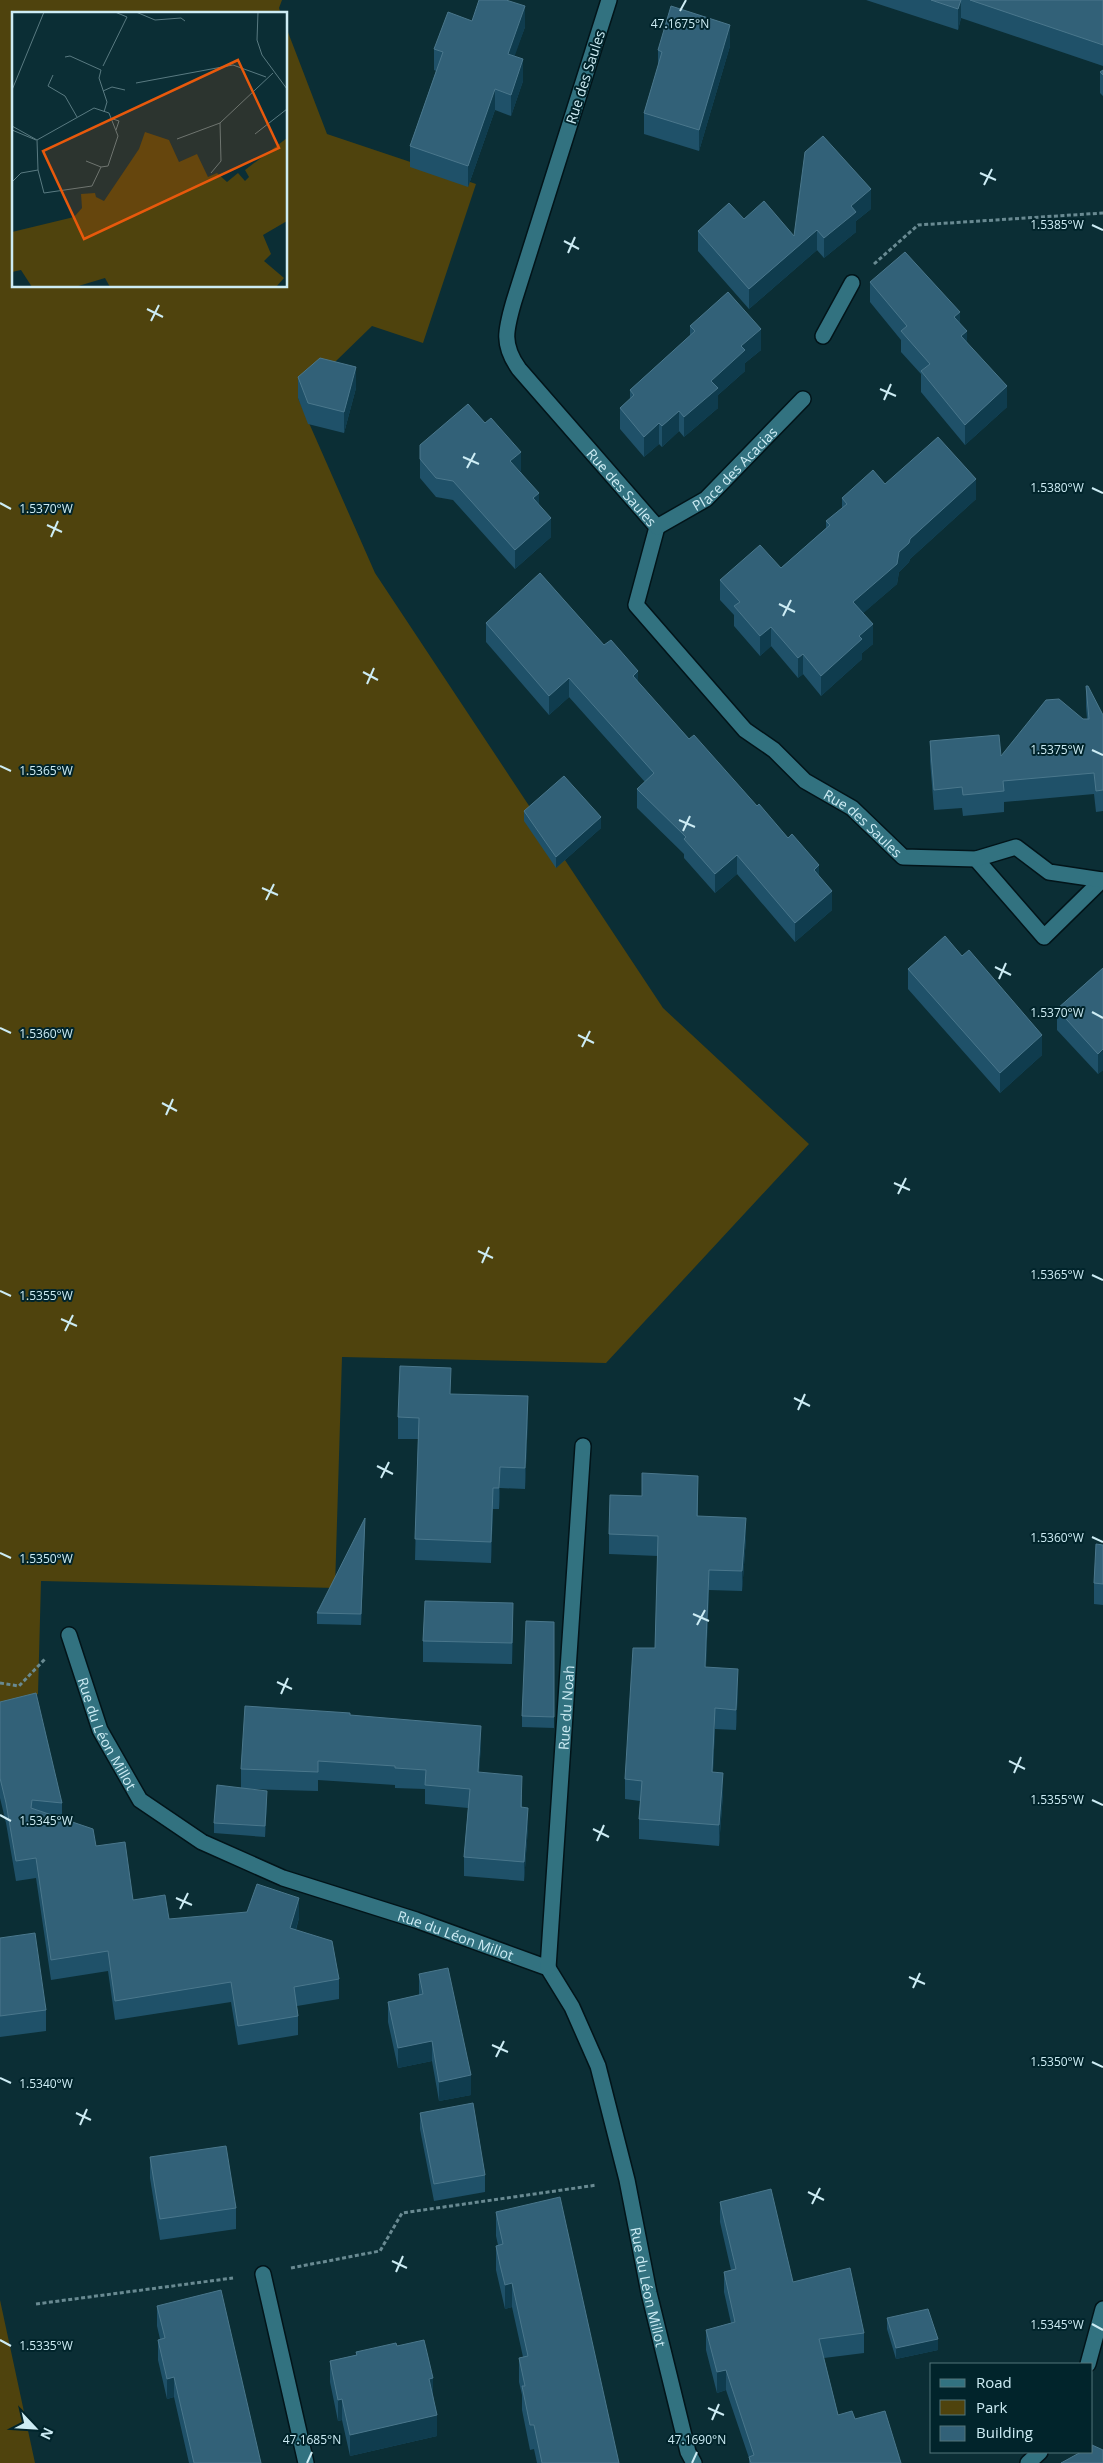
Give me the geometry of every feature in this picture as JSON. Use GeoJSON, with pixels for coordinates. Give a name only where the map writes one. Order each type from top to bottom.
{"type":"FeatureCollection","features":[{"type":"Feature","properties":{"kind":"street","name":"Rue des Saules"},"geometry":{"type":"LineString","coordinates":[[609,0],[514,301],[505,341],[510,357],[519,369],[656,526],[636,605],[746,730],[774,750],[805,781],[852,808],[903,857],[976,859],[1016,847],[1049,872],[1102,880]]}},
{"type":"Feature","properties":{"kind":"street"},"geometry":{"type":"LineString","coordinates":[[823,336],[852,283]]}},
{"type":"Feature","properties":{"kind":"street","name":"Place des Acacias"},"geometry":{"type":"LineString","coordinates":[[656,526],[706,499],[803,399]]}},
{"type":"Feature","properties":{"kind":"street","name":"Rue des Saules"},"geometry":{"type":"LineString","coordinates":[[976,859],[1044,938],[1102,880]]}},
{"type":"Feature","properties":{"kind":"street","name":"Rue du Noah"},"geometry":{"type":"LineString","coordinates":[[548,1968],[583,1446]]}},
{"type":"Feature","properties":{"kind":"street","name":"Rue du Léon Millot"},"geometry":{"type":"LineString","coordinates":[[69,1635],[100,1730],[140,1800],[202,1842],[284,1878],[416,1920],[548,1968],[572,2007],[598,2066],[627,2180],[648,2293],[688,2452],[694,2463]]}},
{"type":"Feature","properties":{"kind":"street"},"geometry":{"type":"LineString","coordinates":[[263,2274],[306,2463]]}},
{"type":"Feature","properties":{"kind":"street"},"geometry":{"type":"LineString","coordinates":[[1088,2363],[1103,2310]]}},
{"type":"Feature","properties":{"kind":"street"},"geometry":{"type":"LineString","coordinates":[[1028,2463],[1039,2453]]}},
{"type":"Feature","properties":{"kind":"path"},"geometry":{"type":"LineString","coordinates":[[852,283],[918,225],[1103,213]]}},
{"type":"Feature","properties":{"kind":"path"},"geometry":{"type":"LineString","coordinates":[[0,1682],[19,1686],[69,1635]]}},
{"type":"Feature","properties":{"kind":"path"},"geometry":{"type":"LineString","coordinates":[[36,2304],[263,2274],[380,2251],[402,2213],[627,2180]]}},
{"type":"Feature","properties":{"kind":"green space"},"geometry":{"type":"Polygon","coordinates":[[[0,0],[282,0],[279,8],[280,12],[12,12],[12,288],[288,288],[288,32],[327,134],[476,184],[423,343],[372,326],[298,398],[375,573],[663,1008],[809,1144],[606,1363],[342,1357],[335,1588],[41,1581],[38,1694],[0,1712],[0,0]]]}},
{"type":"Feature","properties":{"kind":"green space"},"geometry":{"type":"Polygon","coordinates":[[[0,2300],[35,2463],[0,2463],[0,2300]]]}},
{"type":"Feature","properties":{"kind":"building"},"geometry":{"type":"Polygon","coordinates":[[[479,0],[506,0],[525,6],[508,54],[523,59],[511,95],[495,89],[468,166],[410,146],[443,52],[434,49],[448,12],[472,21],[479,0]]]}},
{"type":"Feature","properties":{"kind":"building"},"geometry":{"type":"Polygon","coordinates":[[[931,0],[961,0],[958,9],[931,0]]]}},
{"type":"Feature","properties":{"kind":"building"},"geometry":{"type":"Polygon","coordinates":[[[970,0],[1103,0],[1103,45],[970,0]]]}},
{"type":"Feature","properties":{"kind":"building"},"geometry":{"type":"Polygon","coordinates":[[[671,6],[730,25],[699,130],[644,113],[662,52],[658,50],[671,6]]]}},
{"type":"Feature","properties":{"kind":"building"},"geometry":{"type":"Polygon","coordinates":[[[823,136],[871,189],[851,206],[856,212],[824,238],[817,230],[749,289],[698,231],[729,203],[744,219],[764,201],[794,236],[805,152],[823,136]]]}},
{"type":"Feature","properties":{"kind":"building"},"geometry":{"type":"Polygon","coordinates":[[[905,252],[960,312],[954,317],[967,331],[961,336],[1007,386],[965,425],[921,371],[930,364],[901,331],[907,326],[870,282],[905,252]]]}},
{"type":"Feature","properties":{"kind":"building"},"geometry":{"type":"Polygon","coordinates":[[[728,292],[761,329],[741,346],[745,350],[711,381],[718,388],[684,417],[679,411],[662,426],[659,423],[644,437],[620,408],[634,395],[630,390],[695,331],[690,326],[728,292]]]}},
{"type":"Feature","properties":{"kind":"building"},"geometry":{"type":"Polygon","coordinates":[[[320,358],[356,367],[344,412],[308,403],[298,377],[320,358]]]}},
{"type":"Feature","properties":{"kind":"building"},"geometry":{"type":"Polygon","coordinates":[[[468,404],[485,423],[491,418],[521,452],[510,461],[539,493],[533,498],[551,518],[515,550],[453,481],[436,478],[420,459],[420,445],[468,404]]]}},
{"type":"Feature","properties":{"kind":"building"},"geometry":{"type":"Polygon","coordinates":[[[938,437],[976,479],[910,539],[909,543],[899,552],[897,564],[853,602],[873,624],[859,636],[862,639],[821,676],[803,654],[798,658],[771,627],[760,636],[734,606],[740,602],[720,580],[760,545],[781,568],[830,525],[826,521],[847,504],[842,498],[873,470],[885,484],[938,437]]]}},
{"type":"Feature","properties":{"kind":"building"},"geometry":{"type":"Polygon","coordinates":[[[540,573],[604,645],[611,640],[638,671],[633,676],[689,739],[694,735],[757,806],[759,804],[788,838],[792,834],[819,865],[814,870],[832,891],[795,923],[737,855],[715,874],[684,839],[686,837],[637,789],[654,773],[569,678],[549,696],[486,623],[540,573]]]}},
{"type":"Feature","properties":{"kind":"building"},"geometry":{"type":"Polygon","coordinates":[[[1086,686],[1088,686],[1103,715],[1103,790],[1096,791],[1094,773],[1003,781],[1004,791],[963,795],[962,787],[934,790],[930,741],[999,735],[1001,756],[1046,700],[1059,699],[1083,719],[1089,719],[1086,686]]]}},
{"type":"Feature","properties":{"kind":"building"},"geometry":{"type":"Polygon","coordinates":[[[564,776],[601,817],[556,857],[524,811],[564,776]]]}},
{"type":"Feature","properties":{"kind":"building"},"geometry":{"type":"Polygon","coordinates":[[[945,936],[962,956],[969,950],[1042,1035],[1000,1073],[908,969],[945,936]]]}},
{"type":"Feature","properties":{"kind":"building"},"geometry":{"type":"Polygon","coordinates":[[[1103,968],[1103,1049],[1098,1054],[1057,1009],[1103,968]]]}},
{"type":"Feature","properties":{"kind":"building"},"geometry":{"type":"Polygon","coordinates":[[[400,1366],[451,1368],[450,1394],[528,1396],[525,1468],[500,1467],[499,1488],[493,1488],[491,1542],[415,1539],[419,1418],[398,1417],[400,1366]]]}},
{"type":"Feature","properties":{"kind":"building"},"geometry":{"type":"Polygon","coordinates":[[[642,1473],[698,1476],[697,1516],[746,1518],[742,1571],[709,1570],[705,1667],[738,1669],[736,1710],[715,1708],[712,1772],[723,1773],[719,1825],[639,1819],[642,1781],[625,1779],[633,1648],[655,1648],[658,1536],[609,1534],[610,1495],[642,1496],[642,1473]]]}},
{"type":"Feature","properties":{"kind":"building"},"geometry":{"type":"Polygon","coordinates":[[[365,1518],[361,1614],[317,1613],[365,1518]]]}},
{"type":"Feature","properties":{"kind":"building"},"geometry":{"type":"Polygon","coordinates":[[[1096,1544],[1103,1545],[1103,1584],[1094,1583],[1096,1544]]]}},
{"type":"Feature","properties":{"kind":"building"},"geometry":{"type":"Polygon","coordinates":[[[425,1601],[513,1603],[512,1643],[423,1641],[425,1601]]]}},
{"type":"Feature","properties":{"kind":"building"},"geometry":{"type":"Polygon","coordinates":[[[526,1621],[554,1622],[554,1717],[522,1716],[526,1621]]]}},
{"type":"Feature","properties":{"kind":"building"},"geometry":{"type":"Polygon","coordinates":[[[36,1693],[62,1803],[32,1800],[31,1808],[93,1829],[96,1846],[125,1842],[133,1900],[165,1895],[169,1919],[247,1912],[257,1884],[299,1898],[290,1928],[332,1941],[339,1979],[294,1987],[298,2016],[238,2026],[231,1982],[115,2001],[108,1951],[51,1960],[36,1858],[16,1861],[0,1778],[0,1702],[36,1693]]]}},
{"type":"Feature","properties":{"kind":"building"},"geometry":{"type":"Polygon","coordinates":[[[245,1706],[350,1713],[350,1715],[481,1726],[478,1772],[522,1776],[521,1807],[528,1808],[524,1862],[464,1857],[470,1789],[425,1785],[426,1770],[318,1761],[318,1772],[241,1769],[245,1706]]]}},
{"type":"Feature","properties":{"kind":"building"},"geometry":{"type":"Polygon","coordinates":[[[217,1785],[267,1791],[265,1826],[214,1823],[217,1785]]]}},
{"type":"Feature","properties":{"kind":"building"},"geometry":{"type":"Polygon","coordinates":[[[35,1933],[46,2010],[0,2016],[0,1938],[35,1933]]]}},
{"type":"Feature","properties":{"kind":"building"},"geometry":{"type":"Polygon","coordinates":[[[448,1968],[471,2075],[439,2082],[432,2041],[398,2048],[388,2002],[423,1994],[419,1974],[448,1968]]]}},
{"type":"Feature","properties":{"kind":"building"},"geometry":{"type":"Polygon","coordinates":[[[473,2103],[485,2175],[434,2184],[420,2113],[473,2103]]]}},
{"type":"Feature","properties":{"kind":"building"},"geometry":{"type":"Polygon","coordinates":[[[226,2146],[236,2208],[160,2219],[150,2157],[226,2146]]]}},
{"type":"Feature","properties":{"kind":"building"},"geometry":{"type":"Polygon","coordinates":[[[771,2189],[793,2282],[850,2268],[864,2333],[819,2339],[838,2415],[852,2411],[855,2419],[885,2411],[901,2463],[751,2463],[749,2457],[754,2455],[726,2370],[717,2372],[706,2330],[735,2322],[724,2272],[736,2269],[720,2202],[771,2189]]]}},
{"type":"Feature","properties":{"kind":"building"},"geometry":{"type":"Polygon","coordinates":[[[560,2197],[619,2463],[542,2463],[534,2425],[530,2425],[522,2386],[525,2386],[519,2358],[528,2356],[512,2283],[505,2285],[500,2265],[496,2246],[503,2244],[496,2212],[560,2197]]]}},
{"type":"Feature","properties":{"kind":"building"},"geometry":{"type":"Polygon","coordinates":[[[221,2290],[261,2463],[194,2463],[174,2377],[167,2379],[158,2340],[165,2338],[157,2306],[221,2290]]]}},
{"type":"Feature","properties":{"kind":"building"},"geometry":{"type":"Polygon","coordinates":[[[928,2309],[938,2339],[896,2348],[887,2318],[928,2309]]]}},
{"type":"Feature","properties":{"kind":"building"},"geometry":{"type":"Polygon","coordinates":[[[424,2340],[433,2378],[429,2379],[437,2415],[350,2435],[342,2399],[338,2400],[330,2361],[357,2355],[356,2352],[396,2343],[397,2346],[424,2340]]]}},
{"type":"Feature","properties":{"kind":"building"},"geometry":{"type":"Polygon","coordinates":[[[1093,2445],[1103,2450],[1103,2463],[1061,2463],[1079,2453],[1093,2453],[1093,2445]]]}}]}
